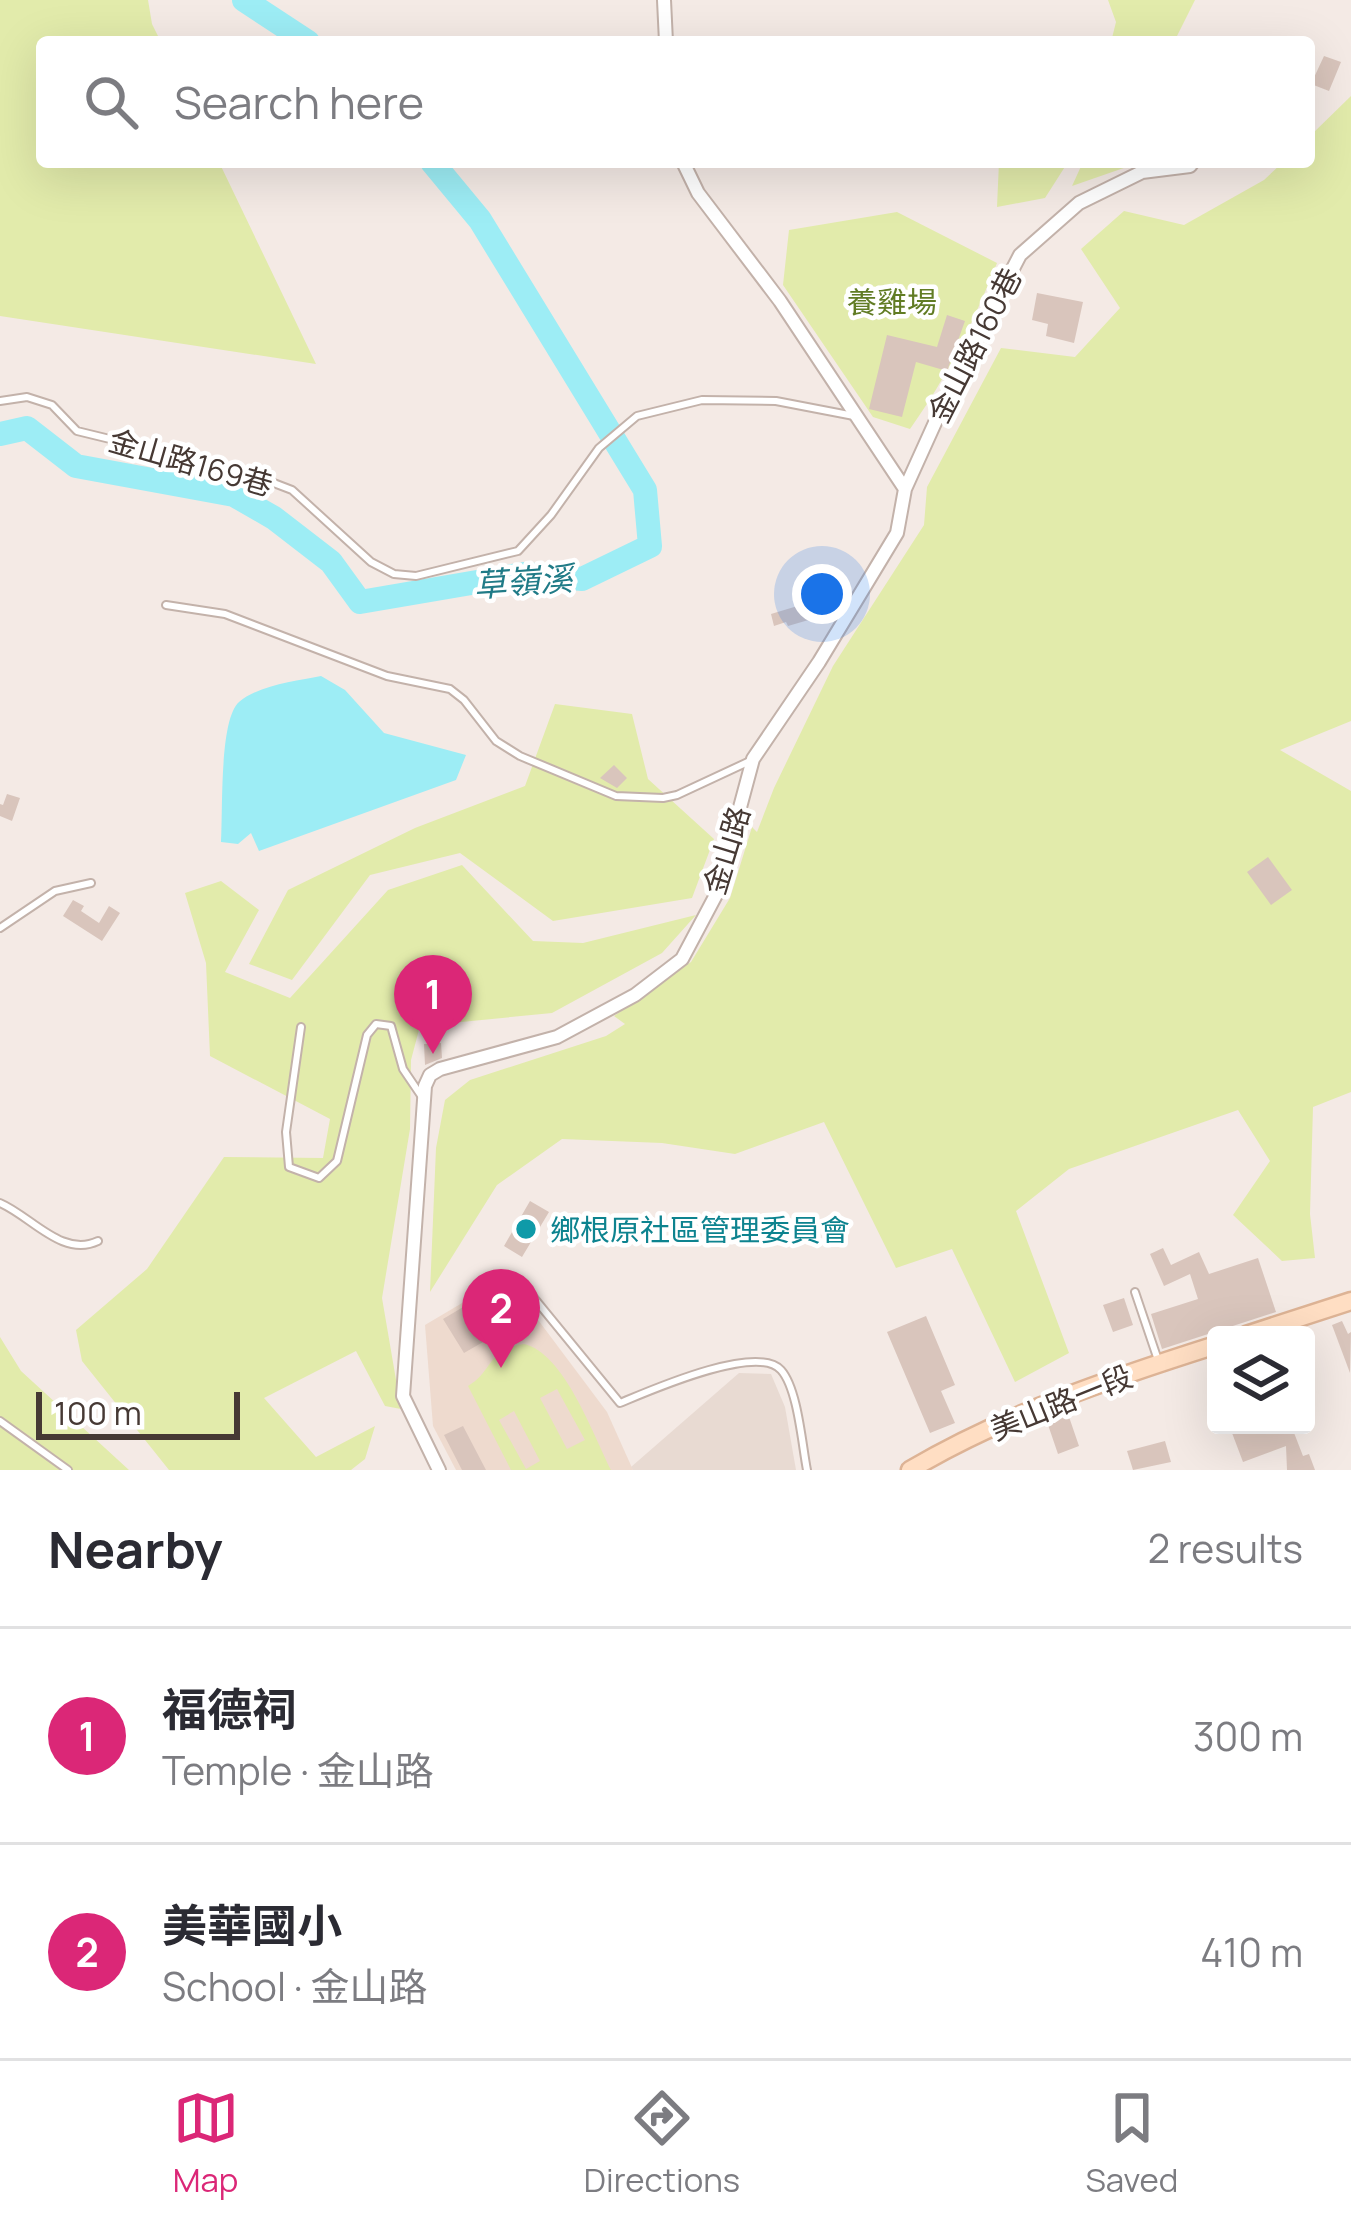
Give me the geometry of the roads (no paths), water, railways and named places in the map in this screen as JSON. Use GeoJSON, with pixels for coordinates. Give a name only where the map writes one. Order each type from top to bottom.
{"type":"FeatureCollection","features":[{"type":"Feature","properties":{"kind":"street"},"geometry":{"type":"LineString","coordinates":[[664,0],[666,36]]}},
{"type":"Feature","properties":{"kind":"street"},"geometry":{"type":"LineString","coordinates":[[685,168],[905,489]]}},
{"type":"Feature","properties":{"kind":"street","name":"金山路160巷"},"geometry":{"type":"LineString","coordinates":[[905,489],[947,394],[1020,255],[1079,203],[1142,172],[1174,168]]}},
{"type":"Feature","properties":{"kind":"street","name":"金山路"},"geometry":{"type":"LineString","coordinates":[[422,1097],[430,1076],[440,1069],[557,1037],[635,995],[682,959],[717,893],[753,759],[819,662],[897,532],[905,489]]}},
{"type":"Feature","properties":{"kind":"street"},"geometry":{"type":"LineString","coordinates":[[422,1097],[403,1396],[440,1470]]}},
{"type":"Feature","properties":{"kind":"street"},"geometry":{"type":"LineString","coordinates":[[1274,1326],[1351,1301]]}},
{"type":"Feature","properties":{"kind":"street","name":"美山路一段"},"geometry":{"type":"LineString","coordinates":[[910,1470],[941,1451],[1089,1387],[1207,1348]]}},
{"type":"Feature","properties":{"kind":"lane","name":"金山路169巷"},"geometry":{"type":"LineString","coordinates":[[0,401],[28,397],[52,405],[77,431],[245,472],[292,490],[371,562],[394,574],[416,576],[518,551],[551,515],[599,448],[637,416],[702,400],[776,400],[859,416]]}},
{"type":"Feature","properties":{"kind":"lane"},"geometry":{"type":"LineString","coordinates":[[166,605],[224,614],[387,676],[450,689],[496,742],[520,757],[616,796],[677,795],[753,759]]}},
{"type":"Feature","properties":{"kind":"lane"},"geometry":{"type":"LineString","coordinates":[[0,928],[56,891],[91,883]]}},
{"type":"Feature","properties":{"kind":"lane"},"geometry":{"type":"LineString","coordinates":[[302,1027],[286,1132],[290,1166],[319,1178],[337,1161],[367,1035],[376,1024],[391,1026],[403,1069],[422,1097]]}},
{"type":"Feature","properties":{"kind":"lane"},"geometry":{"type":"LineString","coordinates":[[0,1203],[68,1243],[86,1247],[98,1241]]}},
{"type":"Feature","properties":{"kind":"lane"},"geometry":{"type":"LineString","coordinates":[[525,1287],[620,1403],[684,1375],[764,1361],[781,1370],[793,1399],[807,1470]]}},
{"type":"Feature","properties":{"kind":"lane"},"geometry":{"type":"LineString","coordinates":[[1135,1292],[1159,1364]]}},
{"type":"Feature","properties":{"kind":"lane"},"geometry":{"type":"LineString","coordinates":[[0,1421],[68,1470]]}},
{"type":"Feature","properties":{"kind":"water"},"geometry":{"type":"Polygon","coordinates":[[[321,676],[345,690],[384,733],[466,755],[456,780],[259,851],[251,833],[238,844],[221,842],[225,746],[239,702],[278,684],[321,676]]]}},
{"type":"Feature","properties":{"kind":"waterway","name":"草嶺溪"},"geometry":{"type":"LineString","coordinates":[[244,0],[299,36]]}},
{"type":"Feature","properties":{"kind":"waterway","name":"草嶺溪"},"geometry":{"type":"LineString","coordinates":[[0,434],[27,428],[76,466],[234,495],[274,518],[331,562],[360,602],[524,574],[582,579],[650,546],[645,490],[480,220],[437,168]]}},
{"type":"Feature","properties":{"kind":"place","name":"福德祠"},"geometry":{"type":"Point","coordinates":[433,1054]}},
{"type":"Feature","properties":{"kind":"place","name":"鄉根原社區管理委員會"},"geometry":{"type":"Point","coordinates":[526,1229]}},
{"type":"Feature","properties":{"kind":"place","name":"美華國小"},"geometry":{"type":"Point","coordinates":[501,1368]}},
{"type":"Feature","properties":{"kind":"park label","name":"養雞場"},"geometry":{"type":"Point","coordinates":[892,301]}}]}
